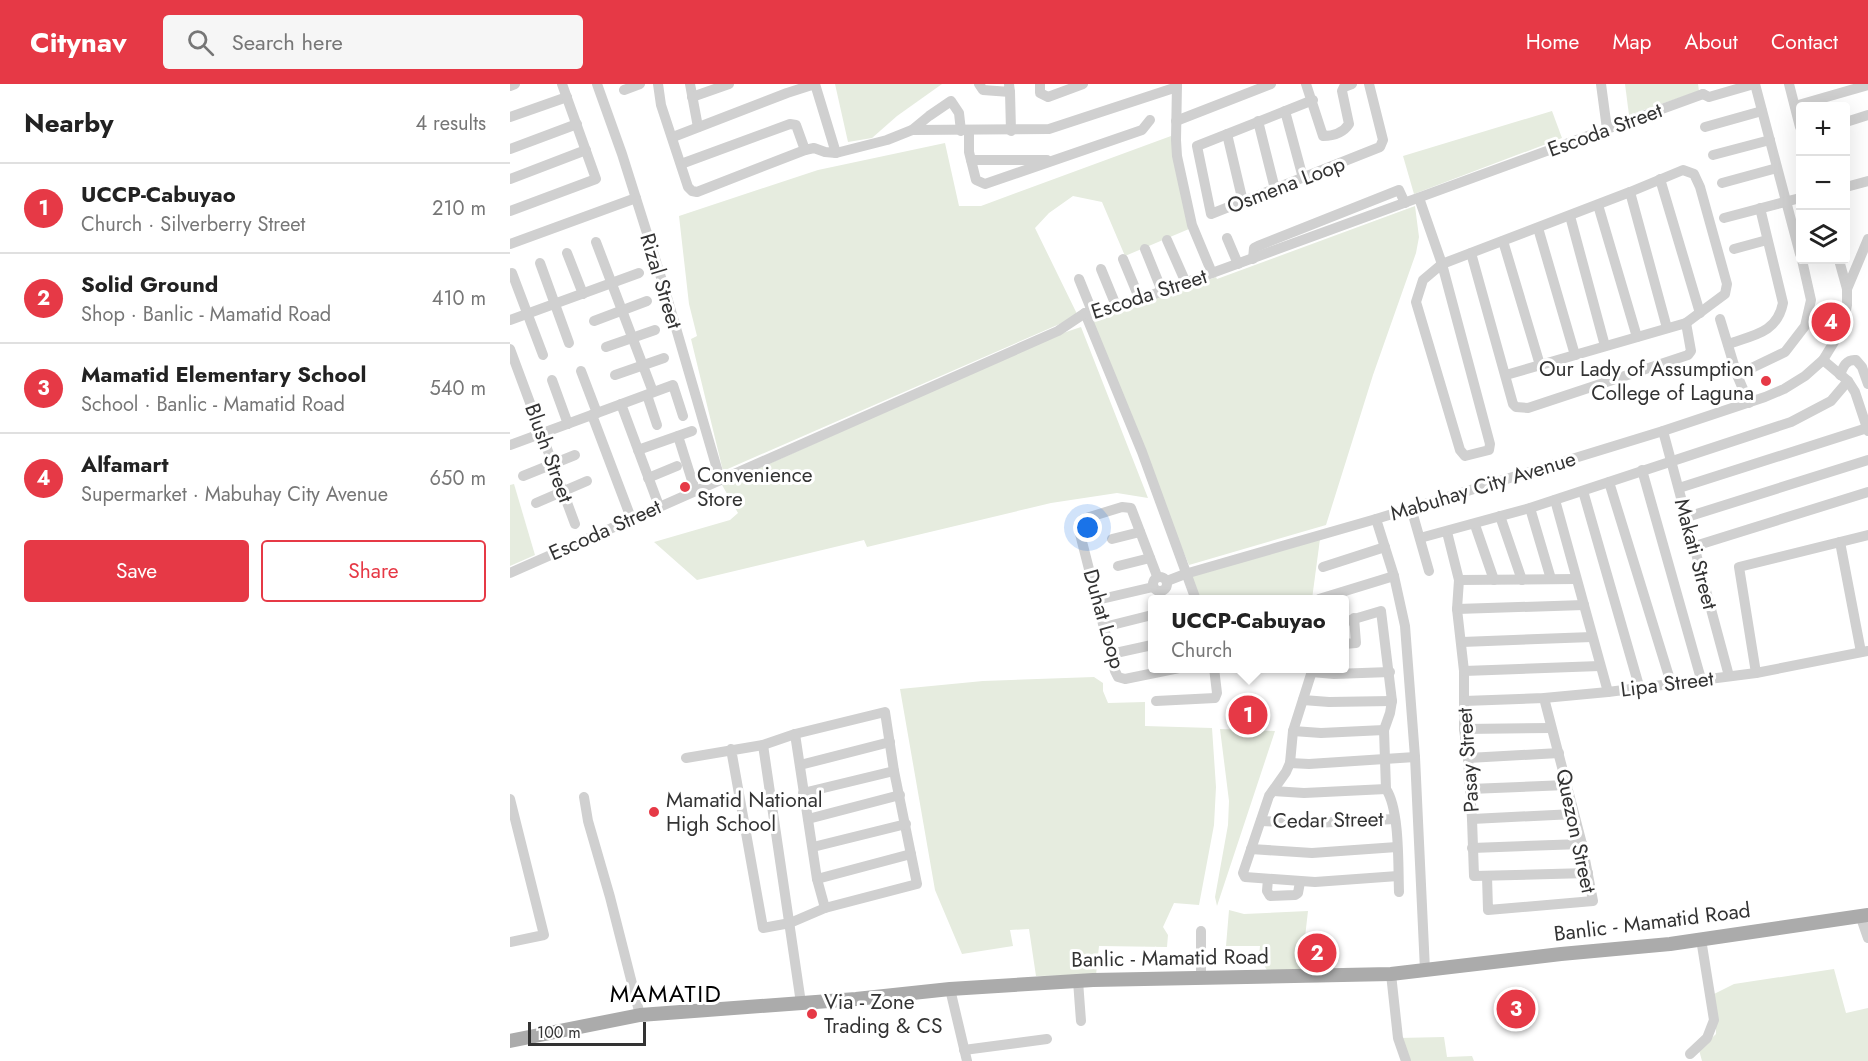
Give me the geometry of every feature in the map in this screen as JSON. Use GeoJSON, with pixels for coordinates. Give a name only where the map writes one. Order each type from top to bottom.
{"type":"FeatureCollection","features":[{"type":"Feature","properties":{"kind":"main road","name":"Banlic - Mamatid Road"},"geometry":{"type":"LineString","coordinates":[[510,1041],[640,1015],[950,989],[1078,981],[1391,974],[1670,944],[1864,915]]}},
{"type":"Feature","properties":{"kind":"street"},"geometry":{"type":"LineString","coordinates":[[510,86],[515,84]]}},
{"type":"Feature","properties":{"kind":"street"},"geometry":{"type":"LineString","coordinates":[[510,211],[596,179],[562,84]]}},
{"type":"Feature","properties":{"kind":"street","name":"Rizal Street"},"geometry":{"type":"LineString","coordinates":[[597,84],[636,198],[720,479]]}},
{"type":"Feature","properties":{"kind":"street"},"geometry":{"type":"LineString","coordinates":[[624,90],[640,84]]}},
{"type":"Feature","properties":{"kind":"street"},"geometry":{"type":"LineString","coordinates":[[658,84],[661,105],[688,188],[697,192],[805,150],[814,148],[836,153],[887,140],[912,130],[951,100],[959,113],[965,131],[976,180],[985,184],[1142,130],[1150,120]]}},
{"type":"Feature","properties":{"kind":"street"},"geometry":{"type":"LineString","coordinates":[[690,84],[698,127]]}},
{"type":"Feature","properties":{"kind":"street"},"geometry":{"type":"LineString","coordinates":[[692,97],[729,84]]}},
{"type":"Feature","properties":{"kind":"street"},"geometry":{"type":"LineString","coordinates":[[672,137],[786,88],[815,84],[836,153]]}},
{"type":"Feature","properties":{"kind":"street"},"geometry":{"type":"LineString","coordinates":[[980,84],[983,90],[1009,88],[1011,130]]}},
{"type":"Feature","properties":{"kind":"street"},"geometry":{"type":"LineString","coordinates":[[1040,84],[1040,93],[1048,97],[1069,87],[1083,84]]}},
{"type":"Feature","properties":{"kind":"street"},"geometry":{"type":"LineString","coordinates":[[1176,121],[1271,84]]}},
{"type":"Feature","properties":{"kind":"street"},"geometry":{"type":"LineString","coordinates":[[1306,84],[1323,136],[1330,136],[1345,130],[1349,124],[1342,91],[1344,87],[1352,84]]}},
{"type":"Feature","properties":{"kind":"street","name":"Osmena Loop"},"geometry":{"type":"LineString","coordinates":[[1313,100],[1197,146],[1211,214],[1380,147],[1383,140],[1369,84]]}},
{"type":"Feature","properties":{"kind":"street"},"geometry":{"type":"LineString","coordinates":[[1601,84],[1607,129]]}},
{"type":"Feature","properties":{"kind":"street"},"geometry":{"type":"LineString","coordinates":[[1755,84],[1796,239]]}},
{"type":"Feature","properties":{"kind":"street","name":"Escoda Street"},"geometry":{"type":"LineString","coordinates":[[510,573],[1090,315],[1140,300],[1607,129],[1703,89],[1709,97],[1755,84]]}},
{"type":"Feature","properties":{"kind":"street"},"geometry":{"type":"LineString","coordinates":[[1789,84],[1796,110]]}},
{"type":"Feature","properties":{"kind":"street"},"geometry":{"type":"LineString","coordinates":[[912,130],[1049,129],[1177,85],[1178,156],[1191,225],[1212,273]]}},
{"type":"Feature","properties":{"kind":"street"},"geometry":{"type":"LineString","coordinates":[[1795,106],[1868,86]]}},
{"type":"Feature","properties":{"kind":"street"},"geometry":{"type":"LineString","coordinates":[[510,117],[567,97]]}},
{"type":"Feature","properties":{"kind":"street"},"geometry":{"type":"LineString","coordinates":[[1285,111],[1303,178]]}},
{"type":"Feature","properties":{"kind":"street"},"geometry":{"type":"LineString","coordinates":[[1706,127],[1762,111]]}},
{"type":"Feature","properties":{"kind":"street"},"geometry":{"type":"LineString","coordinates":[[1850,120],[1868,115]]}},
{"type":"Feature","properties":{"kind":"street"},"geometry":{"type":"LineString","coordinates":[[1258,122],[1275,189]]}},
{"type":"Feature","properties":{"kind":"street"},"geometry":{"type":"LineString","coordinates":[[510,149],[577,124]]}},
{"type":"Feature","properties":{"kind":"street"},"geometry":{"type":"LineString","coordinates":[[681,164],[790,124],[796,125],[805,150]]}},
{"type":"Feature","properties":{"kind":"street"},"geometry":{"type":"LineString","coordinates":[[1227,134],[1243,202]]}},
{"type":"Feature","properties":{"kind":"street"},"geometry":{"type":"LineString","coordinates":[[1713,154],[1770,140]]}},
{"type":"Feature","properties":{"kind":"street"},"geometry":{"type":"LineString","coordinates":[[510,179],[586,150]]}},
{"type":"Feature","properties":{"kind":"street"},"geometry":{"type":"LineString","coordinates":[[971,160],[1057,160]]}},
{"type":"Feature","properties":{"kind":"street"},"geometry":{"type":"LineString","coordinates":[[1722,183],[1778,168]]}},
{"type":"Feature","properties":{"kind":"street"},"geometry":{"type":"LineString","coordinates":[[1419,198],[1442,264],[1490,444],[1490,450],[1465,456],[1460,450],[1416,302],[1423,280],[1442,264],[1598,205],[1660,178],[1683,170],[1694,174],[1700,187],[1727,284],[1725,294],[1686,323],[1506,375]]}},
{"type":"Feature","properties":{"kind":"street"},"geometry":{"type":"LineString","coordinates":[[1660,178],[1700,313]]}},
{"type":"Feature","properties":{"kind":"street"},"geometry":{"type":"LineString","coordinates":[[1850,186],[1868,181]]}},
{"type":"Feature","properties":{"kind":"street"},"geometry":{"type":"LineString","coordinates":[[1630,192],[1667,328]]}},
{"type":"Feature","properties":{"kind":"street"},"geometry":{"type":"LineString","coordinates":[[510,244],[636,198]]}},
{"type":"Feature","properties":{"kind":"street"},"geometry":{"type":"LineString","coordinates":[[1724,218],[1796,199]]}},
{"type":"Feature","properties":{"kind":"street"},"geometry":{"type":"LineString","coordinates":[[1598,205],[1637,337]]}},
{"type":"Feature","properties":{"kind":"street"},"geometry":{"type":"LineString","coordinates":[[1728,344],[1771,328],[1781,312],[1783,303],[1760,208]]}},
{"type":"Feature","properties":{"kind":"street"},"geometry":{"type":"LineString","coordinates":[[1569,216],[1605,346]]}},
{"type":"Feature","properties":{"kind":"street"},"geometry":{"type":"LineString","coordinates":[[1538,228],[1575,355]]}},
{"type":"Feature","properties":{"kind":"street"},"geometry":{"type":"LineString","coordinates":[[1227,238],[1238,264]]}},
{"type":"Feature","properties":{"kind":"street","name":"Mabuhay City Avenue"},"geometry":{"type":"LineString","coordinates":[[1425,970],[1415,757],[1405,626],[1394,576],[1376,519],[1663,431],[1784,389],[1823,360],[1843,325],[1847,290],[1868,239]]}},
{"type":"Feature","properties":{"kind":"street"},"geometry":{"type":"LineString","coordinates":[[1167,240],[1186,283]]}},
{"type":"Feature","properties":{"kind":"street"},"geometry":{"type":"LineString","coordinates":[[1734,249],[1767,240]]}},
{"type":"Feature","properties":{"kind":"street"},"geometry":{"type":"LineString","coordinates":[[1503,241],[1540,365]]}},
{"type":"Feature","properties":{"kind":"street"},"geometry":{"type":"LineString","coordinates":[[596,242],[644,364],[657,425]]}},
{"type":"Feature","properties":{"kind":"street"},"geometry":{"type":"LineString","coordinates":[[1145,249],[1162,291]]}},
{"type":"Feature","properties":{"kind":"street"},"geometry":{"type":"LineString","coordinates":[[567,253],[583,294]]}},
{"type":"Feature","properties":{"kind":"street"},"geometry":{"type":"LineString","coordinates":[[1471,253],[1513,404],[1520,408],[1528,408],[1688,355],[1691,351],[1691,344],[1686,323]]}},
{"type":"Feature","properties":{"kind":"street"},"geometry":{"type":"LineString","coordinates":[[1123,259],[1140,300]]}},
{"type":"Feature","properties":{"kind":"street"},"geometry":{"type":"LineString","coordinates":[[540,263],[569,343]]}},
{"type":"Feature","properties":{"kind":"street"},"geometry":{"type":"LineString","coordinates":[[1737,375],[1785,352],[1805,326],[1811,300],[1803,264]]}},
{"type":"Feature","properties":{"kind":"street"},"geometry":{"type":"LineString","coordinates":[[1840,264],[1847,290]]}},
{"type":"Feature","properties":{"kind":"street"},"geometry":{"type":"LineString","coordinates":[[1101,269],[1117,308]]}},
{"type":"Feature","properties":{"kind":"street"},"geometry":{"type":"LineString","coordinates":[[513,273],[543,355]]}},
{"type":"Feature","properties":{"kind":"street"},"geometry":{"type":"LineString","coordinates":[[510,320],[639,273]]}},
{"type":"Feature","properties":{"kind":"street"},"geometry":{"type":"LineString","coordinates":[[1079,279],[1090,315],[1194,595]]}},
{"type":"Feature","properties":{"kind":"street"},"geometry":{"type":"LineString","coordinates":[[594,321],[647,301]]}},
{"type":"Feature","properties":{"kind":"street"},"geometry":{"type":"LineString","coordinates":[[1720,319],[1737,375],[1749,403]]}},
{"type":"Feature","properties":{"kind":"street"},"geometry":{"type":"LineString","coordinates":[[606,347],[655,330]]}},
{"type":"Feature","properties":{"kind":"street","name":"Blush Street"},"geometry":{"type":"LineString","coordinates":[[510,349],[574,524]]}},
{"type":"Feature","properties":{"kind":"street"},"geometry":{"type":"LineString","coordinates":[[615,375],[663,358]]}},
{"type":"Feature","properties":{"kind":"street"},"geometry":{"type":"LineString","coordinates":[[1679,488],[1868,430],[1855,392],[1844,378],[1823,360]]}},
{"type":"Feature","properties":{"kind":"street"},"geometry":{"type":"LineString","coordinates":[[1420,538],[1475,525],[1530,508],[1791,422],[1832,401],[1844,378],[1845,364],[1849,361],[1856,360],[1862,367],[1868,384]]}},
{"type":"Feature","properties":{"kind":"street"},"geometry":{"type":"LineString","coordinates":[[581,371],[631,518]]}},
{"type":"Feature","properties":{"kind":"street"},"geometry":{"type":"LineString","coordinates":[[552,380],[568,424]]}},
{"type":"Feature","properties":{"kind":"street"},"geometry":{"type":"LineString","coordinates":[[510,432],[512,445],[673,385],[682,416]]}},
{"type":"Feature","properties":{"kind":"street"},"geometry":{"type":"LineString","coordinates":[[621,404],[659,506]]}},
{"type":"Feature","properties":{"kind":"street"},"geometry":{"type":"LineString","coordinates":[[638,450],[692,431]]}},
{"type":"Feature","properties":{"kind":"street","name":"Makati Street"},"geometry":{"type":"LineString","coordinates":[[1663,431],[1729,676]]}},
{"type":"Feature","properties":{"kind":"street"},"geometry":{"type":"LineString","coordinates":[[678,436],[695,490]]}},
{"type":"Feature","properties":{"kind":"street"},"geometry":{"type":"LineString","coordinates":[[523,476],[574,455]]}},
{"type":"Feature","properties":{"kind":"street"},"geometry":{"type":"LineString","coordinates":[[1687,517],[1868,459]]}},
{"type":"Feature","properties":{"kind":"street"},"geometry":{"type":"LineString","coordinates":[[648,478],[677,466]]}},
{"type":"Feature","properties":{"kind":"street"},"geometry":{"type":"LineString","coordinates":[[1642,470],[1701,680]]}},
{"type":"Feature","properties":{"kind":"street"},"geometry":{"type":"LineString","coordinates":[[536,503],[586,481]]}},
{"type":"Feature","properties":{"kind":"street"},"geometry":{"type":"LineString","coordinates":[[1609,482],[1671,683]]}},
{"type":"Feature","properties":{"kind":"street"},"geometry":{"type":"LineString","coordinates":[[1583,491],[1639,687]]}},
{"type":"Feature","properties":{"kind":"street"},"geometry":{"type":"LineString","coordinates":[[1695,546],[1868,492]]}},
{"type":"Feature","properties":{"kind":"street"},"geometry":{"type":"LineString","coordinates":[[1555,500],[1608,692]]}},
{"type":"Feature","properties":{"kind":"street","name":"Duhat Loop"},"geometry":{"type":"LineString","coordinates":[[1157,673],[1125,679],[1118,677],[1115,671],[1078,526],[1083,519],[1122,507],[1131,508],[1161,587]]}},
{"type":"Feature","properties":{"kind":"street"},"geometry":{"type":"LineString","coordinates":[[1411,508],[1429,571]]}},
{"type":"Feature","properties":{"kind":"street"},"geometry":{"type":"LineString","coordinates":[[1530,508],[1551,579]]}},
{"type":"Feature","properties":{"kind":"street"},"geometry":{"type":"LineString","coordinates":[[1500,516],[1522,580]]}},
{"type":"Feature","properties":{"kind":"street"},"geometry":{"type":"LineString","coordinates":[[1097,600],[1161,587],[1185,574],[1376,519]]}},
{"type":"Feature","properties":{"kind":"street"},"geometry":{"type":"LineString","coordinates":[[1475,525],[1494,580]]}},
{"type":"Feature","properties":{"kind":"street"},"geometry":{"type":"LineString","coordinates":[[1112,539],[1140,531]]}},
{"type":"Feature","properties":{"kind":"street","name":"Pasay Street"},"geometry":{"type":"LineString","coordinates":[[1447,532],[1459,580],[1457,609],[1464,671],[1464,729],[1472,819],[1473,876],[1487,876]]}},
{"type":"Feature","properties":{"kind":"street"},"geometry":{"type":"LineString","coordinates":[[1756,673],[1738,567],[1868,535]]}},
{"type":"Feature","properties":{"kind":"street"},"geometry":{"type":"LineString","coordinates":[[1840,542],[1864,652]]}},
{"type":"Feature","properties":{"kind":"street"},"geometry":{"type":"LineString","coordinates":[[1323,567],[1385,547]]}},
{"type":"Feature","properties":{"kind":"street"},"geometry":{"type":"LineString","coordinates":[[1118,566],[1150,558]]}},
{"type":"Feature","properties":{"kind":"street"},"geometry":{"type":"LineString","coordinates":[[1332,595],[1394,576]]}},
{"type":"Feature","properties":{"kind":"street"},"geometry":{"type":"LineString","coordinates":[[1459,580],[1576,579]]}},
{"type":"Feature","properties":{"kind":"street"},"geometry":{"type":"LineString","coordinates":[[1457,609],[1584,605]]}},
{"type":"Feature","properties":{"kind":"street"},"geometry":{"type":"LineString","coordinates":[[1349,644],[1356,643],[1349,620],[1381,611],[1392,701],[1384,730],[1384,759],[1386,789],[1390,795],[1395,819],[1399,892]]}},
{"type":"Feature","properties":{"kind":"street"},"geometry":{"type":"LineString","coordinates":[[1104,627],[1148,616]]}},
{"type":"Feature","properties":{"kind":"street"},"geometry":{"type":"LineString","coordinates":[[1462,642],[1592,637]]}},
{"type":"Feature","properties":{"kind":"street"},"geometry":{"type":"LineString","coordinates":[[1111,654],[1148,646]]}},
{"type":"Feature","properties":{"kind":"street","name":"Lipa Street"},"geometry":{"type":"LineString","coordinates":[[1464,701],[1544,698],[1608,692],[1756,673],[1864,652]]}},
{"type":"Feature","properties":{"kind":"street"},"geometry":{"type":"LineString","coordinates":[[1464,671],[1600,666]]}},
{"type":"Feature","properties":{"kind":"street"},"geometry":{"type":"LineString","coordinates":[[1329,673],[1390,672]]}},
{"type":"Feature","properties":{"kind":"street"},"geometry":{"type":"LineString","coordinates":[[1156,701],[1215,698],[1217,693],[1214,673]]}},
{"type":"Feature","properties":{"kind":"street"},"geometry":{"type":"LineString","coordinates":[[1312,673],[1293,731],[1290,763],[1269,796],[1243,873],[1245,877],[1300,882],[1398,876]]}},
{"type":"Feature","properties":{"kind":"street","name":"Quezon Street"},"geometry":{"type":"LineString","coordinates":[[1487,876],[1488,910],[1593,901],[1582,844],[1544,698]]}},
{"type":"Feature","properties":{"kind":"street"},"geometry":{"type":"LineString","coordinates":[[1303,700],[1392,701]]}},
{"type":"Feature","properties":{"kind":"street"},"geometry":{"type":"LineString","coordinates":[[686,758],[731,749],[763,745],[795,734],[885,712],[894,771],[917,884],[825,908],[790,923],[763,928],[731,749]]}},
{"type":"Feature","properties":{"kind":"street"},"geometry":{"type":"LineString","coordinates":[[1464,729],[1551,728]]}},
{"type":"Feature","properties":{"kind":"street"},"geometry":{"type":"LineString","coordinates":[[1293,731],[1322,733],[1384,730]]}},
{"type":"Feature","properties":{"kind":"street"},"geometry":{"type":"LineString","coordinates":[[795,734],[803,793],[825,908]]}},
{"type":"Feature","properties":{"kind":"street"},"geometry":{"type":"LineString","coordinates":[[800,765],[890,742]]}},
{"type":"Feature","properties":{"kind":"street"},"geometry":{"type":"LineString","coordinates":[[763,745],[801,1003]]}},
{"type":"Feature","properties":{"kind":"street"},"geometry":{"type":"LineString","coordinates":[[1468,758],[1559,753]]}},
{"type":"Feature","properties":{"kind":"street"},"geometry":{"type":"LineString","coordinates":[[1290,763],[1415,757]]}},
{"type":"Feature","properties":{"kind":"street"},"geometry":{"type":"LineString","coordinates":[[803,793],[894,771]]}},
{"type":"Feature","properties":{"kind":"street"},"geometry":{"type":"LineString","coordinates":[[1470,789],[1567,785]]}},
{"type":"Feature","properties":{"kind":"street"},"geometry":{"type":"LineString","coordinates":[[1273,791],[1305,794],[1386,789]]}},
{"type":"Feature","properties":{"kind":"street"},"geometry":{"type":"LineString","coordinates":[[808,819],[900,795]]}},
{"type":"Feature","properties":{"kind":"street"},"geometry":{"type":"LineString","coordinates":[[584,797],[588,821],[640,1015]]}},
{"type":"Feature","properties":{"kind":"street"},"geometry":{"type":"LineString","coordinates":[[510,799],[544,935],[511,938]]}},
{"type":"Feature","properties":{"kind":"street"},"geometry":{"type":"LineString","coordinates":[[1472,819],[1574,813]]}},
{"type":"Feature","properties":{"kind":"street","name":"Cedar Street"},"geometry":{"type":"LineString","coordinates":[[1261,821],[1314,823],[1395,819]]}},
{"type":"Feature","properties":{"kind":"street"},"geometry":{"type":"LineString","coordinates":[[813,847],[906,824]]}},
{"type":"Feature","properties":{"kind":"street"},"geometry":{"type":"LineString","coordinates":[[1472,848],[1582,844]]}},
{"type":"Feature","properties":{"kind":"street"},"geometry":{"type":"LineString","coordinates":[[1251,849],[1312,853],[1397,847]]}},
{"type":"Feature","properties":{"kind":"street"},"geometry":{"type":"LineString","coordinates":[[818,879],[911,854]]}},
{"type":"Feature","properties":{"kind":"street"},"geometry":{"type":"LineString","coordinates":[[1487,876],[1588,873]]}},
{"type":"Feature","properties":{"kind":"street"},"geometry":{"type":"LineString","coordinates":[[1268,879],[1267,891],[1270,896],[1295,895],[1298,893],[1300,882]]}},
{"type":"Feature","properties":{"kind":"street"},"geometry":{"type":"LineString","coordinates":[[1864,915],[1868,938]]}},
{"type":"Feature","properties":{"kind":"street"},"geometry":{"type":"LineString","coordinates":[[1201,931],[1201,979]]}},
{"type":"Feature","properties":{"kind":"street"},"geometry":{"type":"LineString","coordinates":[[1688,1059],[1707,1038],[1714,1020],[1701,939]]}},
{"type":"Feature","properties":{"kind":"street"},"geometry":{"type":"LineString","coordinates":[[1391,974],[1398,1038],[1406,1061]]}},
{"type":"Feature","properties":{"kind":"street"},"geometry":{"type":"LineString","coordinates":[[1078,981],[1081,1022]]}},
{"type":"Feature","properties":{"kind":"street"},"geometry":{"type":"LineString","coordinates":[[950,989],[966,1055],[1047,1039]]}},
{"type":"Feature","properties":{"kind":"shaded area"},"geometry":{"type":"Polygon","coordinates":[[[835,84],[942,84],[897,116],[872,138],[848,142],[835,84]]]}},
{"type":"Feature","properties":{"kind":"shaded area"},"geometry":{"type":"Polygon","coordinates":[[[1625,84],[1698,84],[1699,91],[1629,115],[1625,84]]]}},
{"type":"Feature","properties":{"kind":"shaded area"},"geometry":{"type":"Polygon","coordinates":[[[1552,111],[1562,138],[1414,194],[1403,156],[1552,111]]]}},
{"type":"Feature","properties":{"kind":"shaded area"},"geometry":{"type":"Polygon","coordinates":[[[1171,136],[1189,229],[1125,256],[1102,202],[1073,196],[1049,213],[1035,228],[1078,316],[723,471],[691,339],[697,336],[689,304],[679,216],[818,170],[945,143],[959,206],[981,206],[1171,136]]]}},
{"type":"Feature","properties":{"kind":"shaded area"},"geometry":{"type":"Polygon","coordinates":[[[1415,206],[1419,237],[1416,253],[1373,375],[1326,525],[1189,565],[1087,323],[1216,277],[1217,279],[1415,206]]]}},
{"type":"Feature","properties":{"kind":"shaded area"},"geometry":{"type":"Polygon","coordinates":[[[1081,327],[1148,498],[1117,493],[1051,503],[867,547],[864,540],[697,580],[654,542],[730,520],[738,513],[722,485],[1057,335],[1081,327]]]}},
{"type":"Feature","properties":{"kind":"shaded area"},"geometry":{"type":"Polygon","coordinates":[[[514,484],[535,555],[510,566],[510,485],[514,484]]]}},
{"type":"Feature","properties":{"kind":"shaded area"},"geometry":{"type":"Polygon","coordinates":[[[1320,539],[1313,595],[1199,595],[1190,576],[1320,539]]]}},
{"type":"Feature","properties":{"kind":"shaded area"},"geometry":{"type":"Polygon","coordinates":[[[1094,677],[1103,683],[1103,691],[1108,703],[1145,702],[1145,726],[1212,728],[1216,787],[1214,825],[1199,905],[1174,903],[1163,927],[1168,935],[1167,947],[1099,946],[1096,975],[1036,976],[1029,929],[1010,930],[1013,946],[962,954],[935,890],[900,689],[983,681],[1094,677]]]}},
{"type":"Feature","properties":{"kind":"shaded area"},"geometry":{"type":"Polygon","coordinates":[[[1220,729],[1275,731],[1217,906],[1215,897],[1228,825],[1229,801],[1220,729]]]}},
{"type":"Feature","properties":{"kind":"shaded area"},"geometry":{"type":"Polygon","coordinates":[[[1229,910],[1244,914],[1308,911],[1301,972],[1269,974],[1259,956],[1260,946],[1226,946],[1229,910]]]}},
{"type":"Feature","properties":{"kind":"shaded area"},"geometry":{"type":"Polygon","coordinates":[[[1834,969],[1846,1013],[1868,1008],[1868,1061],[1702,1061],[1699,1050],[1716,1034],[1710,996],[1734,984],[1834,969]]]}},
{"type":"Feature","properties":{"kind":"shaded area"},"geometry":{"type":"Polygon","coordinates":[[[1444,1037],[1447,1057],[1472,1056],[1474,1061],[1406,1061],[1398,1038],[1444,1037]]]}},
{"type":"Feature","properties":{"kind":"place","name":"Alfamart"},"geometry":{"type":"Point","coordinates":[1831,322]}},
{"type":"Feature","properties":{"kind":"place","name":"Our Lady of Assumption College of Laguna"},"geometry":{"type":"Point","coordinates":[1766,381]}},
{"type":"Feature","properties":{"kind":"place","name":"Convenience Store"},"geometry":{"type":"Point","coordinates":[685,487]}},
{"type":"Feature","properties":{"kind":"place","name":"UCCP-Cabuyao"},"geometry":{"type":"Point","coordinates":[1248,715]}},
{"type":"Feature","properties":{"kind":"place","name":"Mamatid National High School"},"geometry":{"type":"Point","coordinates":[654,812]}},
{"type":"Feature","properties":{"kind":"place","name":"Solid Ground"},"geometry":{"type":"Point","coordinates":[1317,953]}},
{"type":"Feature","properties":{"kind":"place","name":"Mamatid Elementary School"},"geometry":{"type":"Point","coordinates":[1516,1009]}},
{"type":"Feature","properties":{"kind":"place","name":"Via - Zone Trading & CS"},"geometry":{"type":"Point","coordinates":[812,1014]}},
{"type":"Feature","properties":{"kind":"district","name":"MAMATID"},"geometry":{"type":"Point","coordinates":[666,994]}}]}
